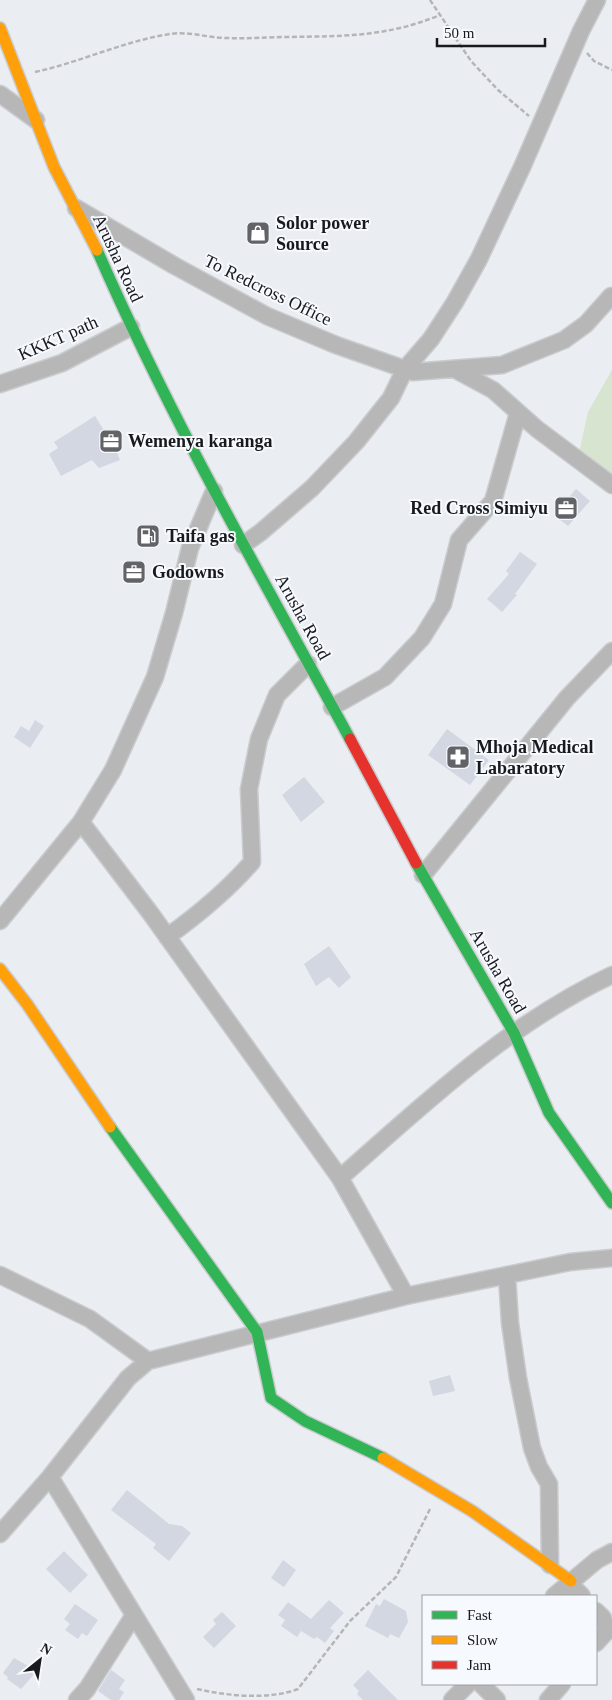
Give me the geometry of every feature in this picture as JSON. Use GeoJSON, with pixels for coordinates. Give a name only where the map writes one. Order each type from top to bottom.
{"type":"FeatureCollection","features":[{"type":"Feature","properties":{"kind":"main road","name":"Arusha Road"},"geometry":{"type":"LineString","coordinates":[[0,28],[54,167],[76,208],[131,327],[214,490],[423,874],[514,1033],[549,1113],[612,1203]]}},
{"type":"Feature","properties":{"kind":"main road"},"geometry":{"type":"LineString","coordinates":[[0,969],[27,1004],[96,1108],[257,1332],[271,1398],[280,1407],[369,1450],[440,1490],[504,1531],[570,1582]]}},
{"type":"Feature","properties":{"kind":"street"},"geometry":{"type":"LineString","coordinates":[[243,545],[312,488],[356,442],[390,398],[405,369],[431,339],[479,259],[597,0]]}},
{"type":"Feature","properties":{"kind":"street"},"geometry":{"type":"LineString","coordinates":[[0,94],[36,120]]}},
{"type":"Feature","properties":{"kind":"street","name":"To Redcross Office"},"geometry":{"type":"LineString","coordinates":[[76,208],[175,266],[267,316],[336,345],[413,372],[502,365],[564,340],[586,324],[611,296]]}},
{"type":"Feature","properties":{"kind":"street","name":"KKKT path"},"geometry":{"type":"LineString","coordinates":[[0,384],[62,363],[131,327]]}},
{"type":"Feature","properties":{"kind":"street"},"geometry":{"type":"LineString","coordinates":[[454,369],[494,390],[518,413],[612,485]]}},
{"type":"Feature","properties":{"kind":"street"},"geometry":{"type":"LineString","coordinates":[[332,707],[385,676],[422,638],[443,604],[458,540],[493,501],[518,413]]}},
{"type":"Feature","properties":{"kind":"street"},"geometry":{"type":"LineString","coordinates":[[0,922],[81,822],[113,770],[155,676],[174,613],[190,548],[214,490]]}},
{"type":"Feature","properties":{"kind":"street"},"geometry":{"type":"LineString","coordinates":[[423,874],[567,698],[612,651]]}},
{"type":"Feature","properties":{"kind":"street"},"geometry":{"type":"LineString","coordinates":[[167,937],[207,908],[230,887],[252,862],[249,788],[259,739],[277,695],[308,664]]}},
{"type":"Feature","properties":{"kind":"street"},"geometry":{"type":"LineString","coordinates":[[81,822],[167,937],[340,1178],[406,1296]]}},
{"type":"Feature","properties":{"kind":"street"},"geometry":{"type":"LineString","coordinates":[[340,1178],[430,1099],[514,1033],[612,975]]}},
{"type":"Feature","properties":{"kind":"street"},"geometry":{"type":"LineString","coordinates":[[0,1534],[50,1477],[128,1378],[148,1361],[406,1296],[570,1262],[612,1258]]}},
{"type":"Feature","properties":{"kind":"street"},"geometry":{"type":"LineString","coordinates":[[0,1275],[90,1319],[148,1361]]}},
{"type":"Feature","properties":{"kind":"street"},"geometry":{"type":"LineString","coordinates":[[507,1276],[510,1322],[518,1378],[532,1448],[539,1467],[549,1484],[550,1565]]}},
{"type":"Feature","properties":{"kind":"street"},"geometry":{"type":"LineString","coordinates":[[50,1477],[186,1700]]}},
{"type":"Feature","properties":{"kind":"street"},"geometry":{"type":"LineString","coordinates":[[555,1595],[612,1552]]}},
{"type":"Feature","properties":{"kind":"street"},"geometry":{"type":"LineString","coordinates":[[570,1582],[581,1595]]}},
{"type":"Feature","properties":{"kind":"street"},"geometry":{"type":"LineString","coordinates":[[597,1611],[603,1618],[607,1631],[597,1642]]}},
{"type":"Feature","properties":{"kind":"street"},"geometry":{"type":"LineString","coordinates":[[77,1700],[134,1615]]}},
{"type":"Feature","properties":{"kind":"street"},"geometry":{"type":"LineString","coordinates":[[452,1700],[467,1685]]}},
{"type":"Feature","properties":{"kind":"street"},"geometry":{"type":"LineString","coordinates":[[482,1685],[497,1700]]}},
{"type":"Feature","properties":{"kind":"street"},"geometry":{"type":"LineString","coordinates":[[548,1700],[561,1685]]}},
{"type":"Feature","properties":{"kind":"path"},"geometry":{"type":"LineString","coordinates":[[430,0],[471,61],[498,90],[541,126]]}},
{"type":"Feature","properties":{"kind":"path"},"geometry":{"type":"LineString","coordinates":[[19,76],[66,66],[146,40],[172,34],[200,34],[227,38],[352,37],[414,26],[440,15]]}},
{"type":"Feature","properties":{"kind":"path"},"geometry":{"type":"LineString","coordinates":[[579,36],[590,57],[612,70]]}},
{"type":"Feature","properties":{"kind":"path"},"geometry":{"type":"LineString","coordinates":[[176,1684],[248,1698],[278,1698],[291,1694],[298,1689],[350,1621],[396,1577],[440,1490]]}},
{"type":"Feature","properties":{"kind":"green space"},"geometry":{"type":"Polygon","coordinates":[[[612,370],[612,477],[579,453],[588,412],[612,370]]]}},
{"type":"Feature","properties":{"kind":"building"},"geometry":{"type":"Polygon","coordinates":[[[95,416],[120,460],[99,468],[92,460],[61,476],[49,454],[58,448],[54,442],[95,416]]]}},
{"type":"Feature","properties":{"kind":"building","name":"Red Cross Simiyu"},"geometry":{"type":"Polygon","coordinates":[[[576,489],[590,501],[568,526],[554,515],[576,489]]]}},
{"type":"Feature","properties":{"kind":"building"},"geometry":{"type":"Polygon","coordinates":[[[520,552],[537,564],[515,594],[517,595],[502,612],[487,599],[509,574],[506,571],[520,552]]]}},
{"type":"Feature","properties":{"kind":"building"},"geometry":{"type":"Polygon","coordinates":[[[35,720],[44,726],[30,748],[14,737],[21,726],[29,731],[35,720]]]}},
{"type":"Feature","properties":{"kind":"building","name":"Mhoja Medical Labaratory"},"geometry":{"type":"Polygon","coordinates":[[[447,729],[489,760],[470,785],[428,755],[447,729]]]}},
{"type":"Feature","properties":{"kind":"building"},"geometry":{"type":"Polygon","coordinates":[[[304,777],[325,802],[301,822],[282,795],[304,777]]]}},
{"type":"Feature","properties":{"kind":"building"},"geometry":{"type":"Polygon","coordinates":[[[329,946],[351,977],[339,988],[329,977],[316,986],[304,964],[329,946]]]}},
{"type":"Feature","properties":{"kind":"building"},"geometry":{"type":"Polygon","coordinates":[[[450,1375],[455,1391],[433,1396],[429,1381],[450,1375]]]}},
{"type":"Feature","properties":{"kind":"building"},"geometry":{"type":"Polygon","coordinates":[[[127,1490],[169,1524],[182,1526],[191,1533],[169,1561],[153,1548],[156,1544],[111,1510],[127,1490]]]}},
{"type":"Feature","properties":{"kind":"building"},"geometry":{"type":"Polygon","coordinates":[[[64,1551],[88,1575],[70,1593],[46,1569],[64,1551]]]}},
{"type":"Feature","properties":{"kind":"building"},"geometry":{"type":"Polygon","coordinates":[[[283,1560],[296,1570],[284,1587],[271,1578],[283,1560]]]}},
{"type":"Feature","properties":{"kind":"building"},"geometry":{"type":"Polygon","coordinates":[[[384,1599],[406,1611],[408,1622],[399,1638],[390,1634],[388,1638],[365,1626],[376,1604],[380,1606],[384,1599]]]}},
{"type":"Feature","properties":{"kind":"building"},"geometry":{"type":"Polygon","coordinates":[[[329,1600],[344,1613],[330,1628],[334,1631],[325,1643],[317,1637],[314,1639],[301,1631],[297,1637],[281,1626],[285,1620],[278,1615],[288,1602],[311,1619],[329,1600]]]}},
{"type":"Feature","properties":{"kind":"building"},"geometry":{"type":"Polygon","coordinates":[[[75,1604],[98,1620],[87,1636],[82,1633],[78,1639],[65,1630],[70,1624],[64,1619],[75,1604]]]}},
{"type":"Feature","properties":{"kind":"building"},"geometry":{"type":"Polygon","coordinates":[[[222,1612],[236,1626],[214,1648],[203,1637],[216,1624],[213,1620],[222,1612]]]}},
{"type":"Feature","properties":{"kind":"building"},"geometry":{"type":"Polygon","coordinates":[[[14,1658],[37,1671],[21,1689],[7,1679],[8,1677],[3,1673],[14,1658]]]}},
{"type":"Feature","properties":{"kind":"building"},"geometry":{"type":"Polygon","coordinates":[[[111,1670],[125,1680],[119,1689],[124,1692],[119,1700],[111,1700],[98,1691],[111,1670]]]}},
{"type":"Feature","properties":{"kind":"building"},"geometry":{"type":"Polygon","coordinates":[[[368,1670],[398,1700],[363,1700],[357,1694],[359,1691],[353,1685],[368,1670]]]}},
{"type":"Feature","properties":{"kind":"traffic: fast"},"geometry":{"type":"LineString","coordinates":[[97,250],[125,313],[186,436],[350,739]]}},
{"type":"Feature","properties":{"kind":"traffic: fast"},"geometry":{"type":"LineString","coordinates":[[416,863],[514,1033],[549,1113],[612,1203]]}},
{"type":"Feature","properties":{"kind":"traffic: fast"},"geometry":{"type":"LineString","coordinates":[[110,1127],[257,1332],[271,1398],[305,1421],[383,1458]]}},
{"type":"Feature","properties":{"kind":"traffic: slow"},"geometry":{"type":"LineString","coordinates":[[0,28],[54,167],[97,250]]}},
{"type":"Feature","properties":{"kind":"traffic: slow"},"geometry":{"type":"LineString","coordinates":[[0,969],[27,1004],[110,1127]]}},
{"type":"Feature","properties":{"kind":"traffic: slow"},"geometry":{"type":"LineString","coordinates":[[383,1458],[472,1511],[571,1581]]}},
{"type":"Feature","properties":{"kind":"traffic: jam"},"geometry":{"type":"LineString","coordinates":[[350,739],[416,863]]}},
{"type":"Feature","properties":{"kind":"place","name":"Solor power Source"},"geometry":{"type":"Point","coordinates":[258,233]}},
{"type":"Feature","properties":{"kind":"place","name":"Wemenya karanga"},"geometry":{"type":"Point","coordinates":[111,441]}},
{"type":"Feature","properties":{"kind":"place","name":"Red Cross Simiyu"},"geometry":{"type":"Point","coordinates":[566,508]}},
{"type":"Feature","properties":{"kind":"place","name":"Taifa gas"},"geometry":{"type":"Point","coordinates":[148,536]}},
{"type":"Feature","properties":{"kind":"place","name":"Godowns"},"geometry":{"type":"Point","coordinates":[134,572]}},
{"type":"Feature","properties":{"kind":"place","name":"Mhoja Medical Labaratory"},"geometry":{"type":"Point","coordinates":[458,757]}}]}
